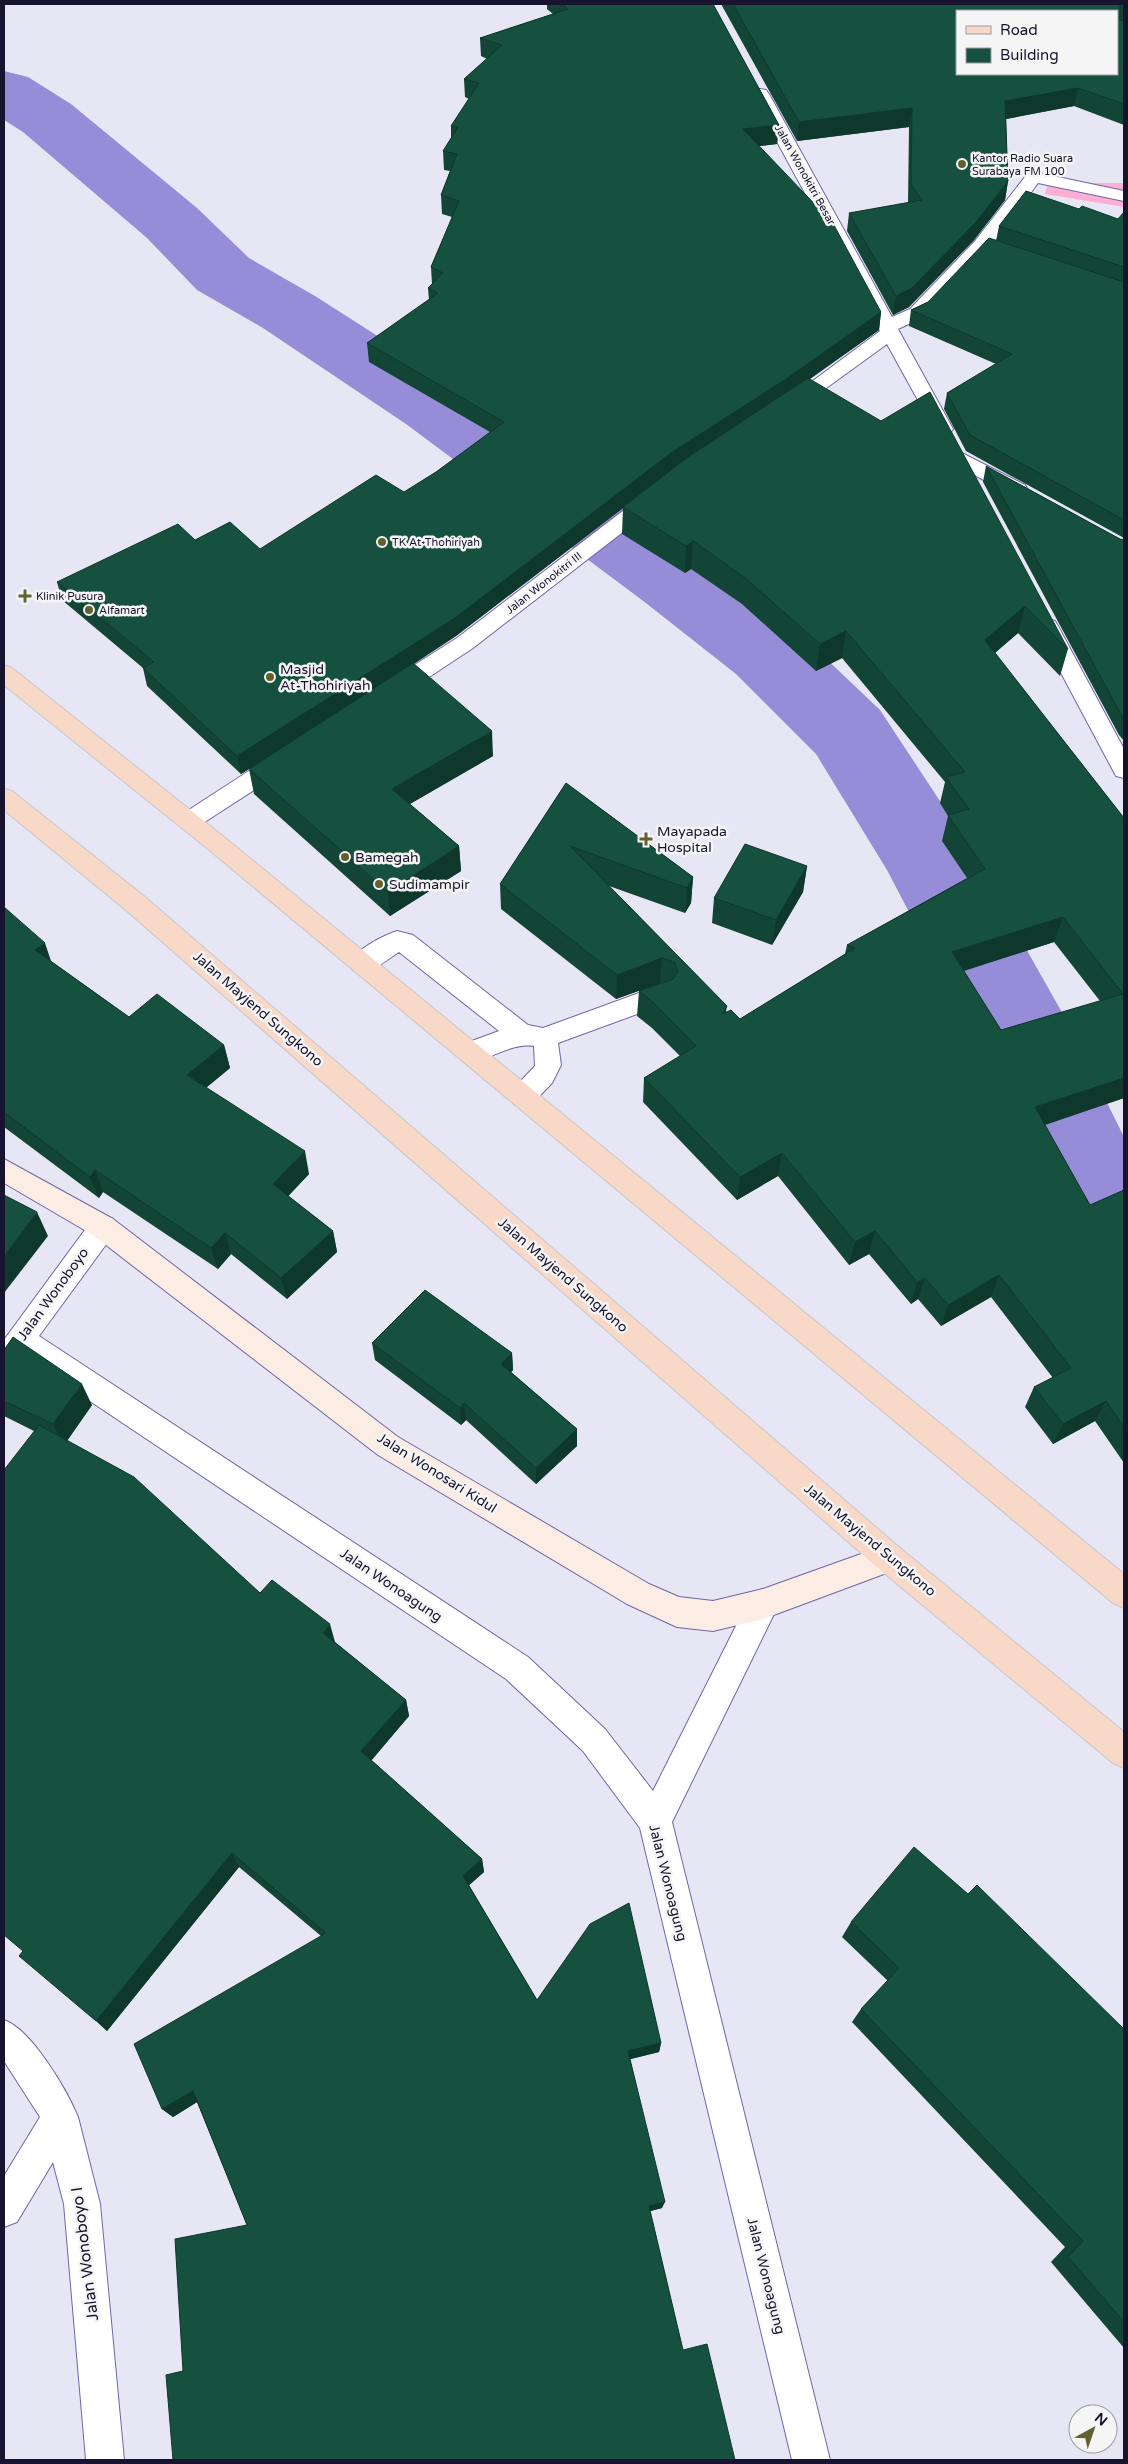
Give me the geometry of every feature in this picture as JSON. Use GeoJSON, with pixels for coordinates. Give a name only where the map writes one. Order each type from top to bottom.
{"type":"FeatureCollection","features":[{"type":"Feature","properties":{"kind":"main road"},"geometry":{"type":"LineString","coordinates":[[4,673],[362,963],[1124,1593]]}},
{"type":"Feature","properties":{"kind":"main road","name":"Jalan Mayjend Sungkono"},"geometry":{"type":"LineString","coordinates":[[4,798],[136,904],[888,1558],[1124,1752]]}},
{"type":"Feature","properties":{"kind":"street","name":"Jalan Wonokitri Besar"},"geometry":{"type":"LineString","coordinates":[[754,82],[976,492]]}},
{"type":"Feature","properties":{"kind":"street"},"geometry":{"type":"LineString","coordinates":[[776,414],[889,329],[917,313],[982,245],[1034,177],[1124,196]]}},
{"type":"Feature","properties":{"kind":"street"},"geometry":{"type":"LineString","coordinates":[[982,245],[1000,251]]}},
{"type":"Feature","properties":{"kind":"street"},"geometry":{"type":"LineString","coordinates":[[958,457],[1036,500]]}},
{"type":"Feature","properties":{"kind":"street","name":"Jalan Wonokitri III"},"geometry":{"type":"LineString","coordinates":[[375,701],[465,643],[670,484]]}},
{"type":"Feature","properties":{"kind":"street"},"geometry":{"type":"LineString","coordinates":[[1036,605],[1124,770]]}},
{"type":"Feature","properties":{"kind":"street"},"geometry":{"type":"LineString","coordinates":[[189,821],[301,748]]}},
{"type":"Feature","properties":{"kind":"street"},"geometry":{"type":"LineString","coordinates":[[362,963],[397,941],[404,942],[533,1036],[551,1060],[549,1068],[523,1096]]}},
{"type":"Feature","properties":{"kind":"street"},"geometry":{"type":"LineString","coordinates":[[470,1052],[533,1036],[661,995]]}},
{"type":"Feature","properties":{"kind":"street","name":"Jalan Wonosari Kidul"},"geometry":{"type":"LineString","coordinates":[[4,1170],[104,1227],[388,1446],[638,1594],[676,1612],[713,1616],[763,1604],[888,1558]]}},
{"type":"Feature","properties":{"kind":"street","name":"Jalan Wonoboyo"},"geometry":{"type":"LineString","coordinates":[[12,1350],[104,1227]]}},
{"type":"Feature","properties":{"kind":"street","name":"Jalan Wonoagung"},"geometry":{"type":"LineString","coordinates":[[12,1350],[517,1668],[594,1740],[655,1821],[663,1861],[811,2460]]}},
{"type":"Feature","properties":{"kind":"street"},"geometry":{"type":"LineString","coordinates":[[655,1821],[763,1604]]}},
{"type":"Feature","properties":{"kind":"street","name":"Jalan Wonoboyo I"},"geometry":{"type":"LineString","coordinates":[[4,2037],[18,2051],[60,2117],[82,2204],[105,2460]]}},
{"type":"Feature","properties":{"kind":"street"},"geometry":{"type":"LineString","coordinates":[[4,2209],[60,2117]]}},
{"type":"Feature","properties":{"kind":"shaded area"},"geometry":{"type":"Polygon","coordinates":[[[1048,183],[1124,183],[1124,207],[1045,194],[1048,183]]]}},
{"type":"Feature","properties":{"kind":"building"},"geometry":{"type":"Polygon","coordinates":[[[562,4],[713,4],[779,125],[743,129],[826,216],[829,216],[881,312],[786,379],[671,453],[455,618],[237,756],[143,668],[154,662],[57,582],[178,524],[195,540],[230,522],[260,549],[376,475],[404,492],[436,472],[504,422],[367,343],[438,293],[428,288],[443,273],[431,267],[459,201],[441,195],[457,154],[443,151],[458,127],[451,126],[479,83],[464,79],[502,45],[480,38],[568,9],[562,4]]]}},
{"type":"Feature","properties":{"kind":"building"},"geometry":{"type":"Polygon","coordinates":[[[733,4],[1124,4],[1124,7],[1120,6],[1120,20],[1124,21],[1124,104],[1078,88],[1005,101],[1008,181],[977,221],[912,288],[896,296],[849,213],[922,200],[911,185],[912,108],[799,122],[733,4]]]}},
{"type":"Feature","properties":{"kind":"building"},"geometry":{"type":"Polygon","coordinates":[[[1026,191],[1079,209],[1082,206],[1118,219],[1124,212],[1124,267],[999,226],[1026,191]]]}},
{"type":"Feature","properties":{"kind":"building"},"geometry":{"type":"Polygon","coordinates":[[[989,238],[1124,282],[1124,520],[970,435],[947,393],[1012,354],[911,310],[928,302],[989,238]]]}},
{"type":"Feature","properties":{"kind":"building"},"geometry":{"type":"Polygon","coordinates":[[[808,378],[881,421],[930,392],[1068,649],[1025,606],[985,640],[1124,818],[1124,1078],[1035,1107],[1090,1205],[1124,1190],[1124,1427],[1106,1401],[1063,1424],[1034,1387],[1071,1368],[999,1275],[948,1305],[925,1278],[917,1282],[875,1231],[855,1242],[782,1153],[740,1177],[644,1078],[696,1046],[654,1003],[639,991],[673,979],[678,971],[674,962],[662,958],[617,975],[500,884],[566,783],[693,877],[687,888],[570,846],[727,1006],[722,1014],[731,1010],[740,1019],[855,948],[847,945],[985,869],[948,815],[969,809],[946,777],[965,772],[846,631],[820,644],[744,577],[693,541],[686,546],[623,507],[688,457],[808,378]],[[1063,917],[952,952],[1001,1030],[1123,994],[1063,917]]]}},
{"type":"Feature","properties":{"kind":"building"},"geometry":{"type":"Polygon","coordinates":[[[986,466],[1124,540],[1124,720],[986,466]]]}},
{"type":"Feature","properties":{"kind":"building"},"geometry":{"type":"Polygon","coordinates":[[[413,663],[492,731],[392,789],[459,846],[388,892],[249,769],[413,663]]]}},
{"type":"Feature","properties":{"kind":"building"},"geometry":{"type":"Polygon","coordinates":[[[745,844],[807,866],[776,920],[714,898],[745,844]]]}},
{"type":"Feature","properties":{"kind":"building"},"geometry":{"type":"Polygon","coordinates":[[[4,907],[45,943],[35,950],[129,1017],[157,994],[224,1045],[187,1075],[305,1151],[273,1184],[333,1231],[281,1278],[225,1233],[211,1248],[95,1170],[90,1177],[4,1112],[4,907]]]}},
{"type":"Feature","properties":{"kind":"building"},"geometry":{"type":"Polygon","coordinates":[[[4,1195],[37,1212],[4,1256],[4,1195]]]}},
{"type":"Feature","properties":{"kind":"building"},"geometry":{"type":"Polygon","coordinates":[[[425,1290],[512,1353],[501,1364],[577,1429],[536,1468],[464,1403],[460,1408],[372,1343],[425,1290]]]}},
{"type":"Feature","properties":{"kind":"building"},"geometry":{"type":"Polygon","coordinates":[[[13,1337],[82,1384],[53,1424],[4,1401],[4,1350],[13,1337]]]}},
{"type":"Feature","properties":{"kind":"building"},"geometry":{"type":"Polygon","coordinates":[[[39,1425],[134,1477],[260,1593],[272,1580],[330,1624],[323,1633],[406,1700],[361,1751],[482,1859],[463,1876],[537,2000],[590,1924],[629,1903],[661,2043],[628,2051],[665,2202],[649,2206],[683,2350],[707,2344],[735,2460],[173,2460],[166,2375],[183,2371],[175,2239],[247,2225],[193,2091],[162,2109],[134,2044],[326,1933],[232,1853],[96,2021],[19,1956],[23,1951],[4,1935],[4,1470],[39,1425]]]}},
{"type":"Feature","properties":{"kind":"building"},"geometry":{"type":"Polygon","coordinates":[[[914,1847],[968,1894],[977,1885],[1124,2029],[1124,2322],[1068,2257],[1083,2241],[861,2009],[899,1968],[851,1922],[914,1847]]]}},
{"type":"Feature","properties":{"kind":"waterway"},"geometry":{"type":"LineString","coordinates":[[4,91],[47,118],[89,153],[172,223],[223,274],[289,312],[434,407],[672,580],[767,653],[848,732],[926,855],[1028,1044],[1124,1246]]}},
{"type":"Feature","properties":{"kind":"place","name":"Kantor Radio Suara Surabaya FM 100"},"geometry":{"type":"Point","coordinates":[962,164]}},
{"type":"Feature","properties":{"kind":"place","name":"TK At-Thohiriyah"},"geometry":{"type":"Point","coordinates":[382,542]}},
{"type":"Feature","properties":{"kind":"place","name":"Klinik Pusura"},"geometry":{"type":"Point","coordinates":[25,596]}},
{"type":"Feature","properties":{"kind":"place","name":"Alfamart"},"geometry":{"type":"Point","coordinates":[89,610]}},
{"type":"Feature","properties":{"kind":"place","name":"Masjid At-Thohiriyah"},"geometry":{"type":"Point","coordinates":[270,677]}},
{"type":"Feature","properties":{"kind":"place","name":"Mayapada Hospital"},"geometry":{"type":"Point","coordinates":[646,839]}},
{"type":"Feature","properties":{"kind":"place","name":"Bamegah"},"geometry":{"type":"Point","coordinates":[345,857]}},
{"type":"Feature","properties":{"kind":"place","name":"Sudimampir"},"geometry":{"type":"Point","coordinates":[379,884]}}]}
